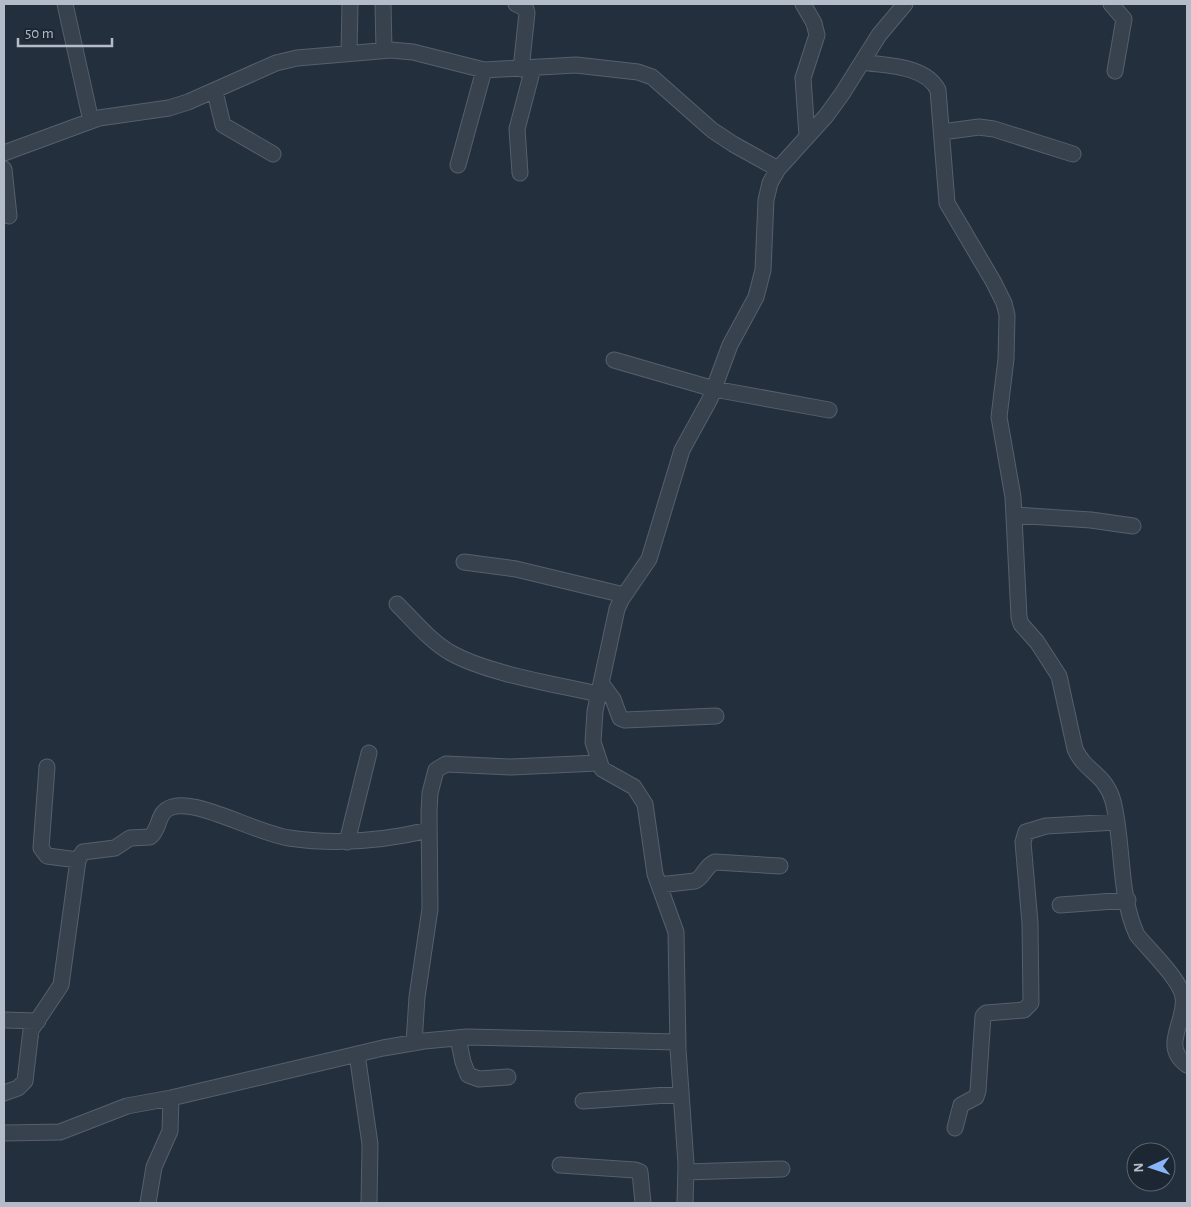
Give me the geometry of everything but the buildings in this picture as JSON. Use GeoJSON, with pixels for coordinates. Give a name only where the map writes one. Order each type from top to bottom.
{"type":"FeatureCollection","features":[{"type":"Feature","properties":{"kind":"street"},"geometry":{"type":"LineString","coordinates":[[65,4],[91,121]]}},
{"type":"Feature","properties":{"kind":"street"},"geometry":{"type":"LineString","coordinates":[[349,53],[350,4]]}},
{"type":"Feature","properties":{"kind":"street"},"geometry":{"type":"LineString","coordinates":[[383,4],[384,50]]}},
{"type":"Feature","properties":{"kind":"street"},"geometry":{"type":"LineString","coordinates":[[516,4],[526,9],[527,14],[527,68],[517,129],[520,173]]}},
{"type":"Feature","properties":{"kind":"street"},"geometry":{"type":"LineString","coordinates":[[803,4],[814,23],[817,35],[803,78],[808,136]]}},
{"type":"Feature","properties":{"kind":"street"},"geometry":{"type":"LineString","coordinates":[[686,1203],[686,1172],[678,1042],[676,932],[652,860],[647,812],[643,799],[634,788],[608,774],[598,763],[592,730],[617,609],[624,595],[649,559],[678,459],[714,389],[730,345],[756,298],[763,270],[766,200],[770,183],[778,169],[842,94],[878,35],[905,4]]}},
{"type":"Feature","properties":{"kind":"street"},"geometry":{"type":"LineString","coordinates":[[1111,4],[1124,19],[1115,71]]}},
{"type":"Feature","properties":{"kind":"street"},"geometry":{"type":"LineString","coordinates":[[4,153],[91,121],[168,108],[215,92],[276,64],[297,58],[384,50],[412,52],[484,70],[576,65],[638,72],[652,76],[712,130],[778,169]]}},
{"type":"Feature","properties":{"kind":"street"},"geometry":{"type":"LineString","coordinates":[[862,62],[918,72],[934,82],[938,90],[947,203],[993,281],[1004,303],[1007,315],[1006,359],[999,417],[1013,497],[1019,617],[1021,624],[1043,651],[1059,676],[1078,757],[1107,786],[1117,822],[1132,925],[1137,935],[1174,979],[1183,996],[1175,1047],[1182,1061],[1187,1065]]}},
{"type":"Feature","properties":{"kind":"street"},"geometry":{"type":"LineString","coordinates":[[458,165],[484,70]]}},
{"type":"Feature","properties":{"kind":"street"},"geometry":{"type":"LineString","coordinates":[[215,92],[224,125],[273,154]]}},
{"type":"Feature","properties":{"kind":"street"},"geometry":{"type":"LineString","coordinates":[[942,132],[979,127],[994,129],[1073,154]]}},
{"type":"Feature","properties":{"kind":"street"},"geometry":{"type":"LineString","coordinates":[[4,169],[9,216]]}},
{"type":"Feature","properties":{"kind":"street"},"geometry":{"type":"LineString","coordinates":[[614,360],[714,389],[829,410]]}},
{"type":"Feature","properties":{"kind":"street"},"geometry":{"type":"LineString","coordinates":[[1014,515],[1091,520],[1133,526]]}},
{"type":"Feature","properties":{"kind":"street"},"geometry":{"type":"LineString","coordinates":[[464,562],[516,569],[624,595]]}},
{"type":"Feature","properties":{"kind":"street"},"geometry":{"type":"LineString","coordinates":[[397,604],[442,648],[455,655],[485,667],[600,689],[613,699],[620,718],[625,720],[716,716]]}},
{"type":"Feature","properties":{"kind":"street"},"geometry":{"type":"LineString","coordinates":[[347,842],[369,753]]}},
{"type":"Feature","properties":{"kind":"street"},"geometry":{"type":"LineString","coordinates":[[414,1043],[417,997],[430,909],[430,793],[436,770],[440,766],[511,767],[598,763]]}},
{"type":"Feature","properties":{"kind":"street"},"geometry":{"type":"LineString","coordinates":[[47,767],[41,848],[47,856],[78,860]]}},
{"type":"Feature","properties":{"kind":"street"},"geometry":{"type":"LineString","coordinates":[[4,1093],[22,1085],[25,1081],[31,1030],[61,985],[78,860],[83,852],[114,848],[130,838],[150,837],[162,814],[167,809],[180,806],[201,808],[272,835],[304,840],[347,842],[393,838],[429,830]]}},
{"type":"Feature","properties":{"kind":"street"},"geometry":{"type":"LineString","coordinates":[[955,1128],[961,1104],[976,1097],[978,1091],[983,1016],[990,1012],[1024,1010],[1031,1003],[1030,923],[1023,842],[1026,832],[1046,826],[1117,822]]}},
{"type":"Feature","properties":{"kind":"street"},"geometry":{"type":"LineString","coordinates":[[660,885],[700,879],[710,864],[715,862],[780,866]]}},
{"type":"Feature","properties":{"kind":"street"},"geometry":{"type":"LineString","coordinates":[[1060,904],[1128,900]]}},
{"type":"Feature","properties":{"kind":"street"},"geometry":{"type":"LineString","coordinates":[[4,1020],[38,1021]]}},
{"type":"Feature","properties":{"kind":"street"},"geometry":{"type":"LineString","coordinates":[[4,1133],[60,1132],[127,1106],[172,1098],[357,1054],[414,1043],[458,1038],[678,1042]]}},
{"type":"Feature","properties":{"kind":"street"},"geometry":{"type":"LineString","coordinates":[[458,1038],[468,1075],[479,1079],[508,1077]]}},
{"type":"Feature","properties":{"kind":"street"},"geometry":{"type":"LineString","coordinates":[[357,1054],[370,1144],[369,1203]]}},
{"type":"Feature","properties":{"kind":"street"},"geometry":{"type":"LineString","coordinates":[[583,1100],[681,1094]]}},
{"type":"Feature","properties":{"kind":"street"},"geometry":{"type":"LineString","coordinates":[[148,1203],[154,1167],[170,1131],[172,1098]]}},
{"type":"Feature","properties":{"kind":"street"},"geometry":{"type":"LineString","coordinates":[[560,1165],[635,1170],[640,1172],[643,1203]]}},
{"type":"Feature","properties":{"kind":"street"},"geometry":{"type":"LineString","coordinates":[[686,1172],[782,1169]]}}]}
